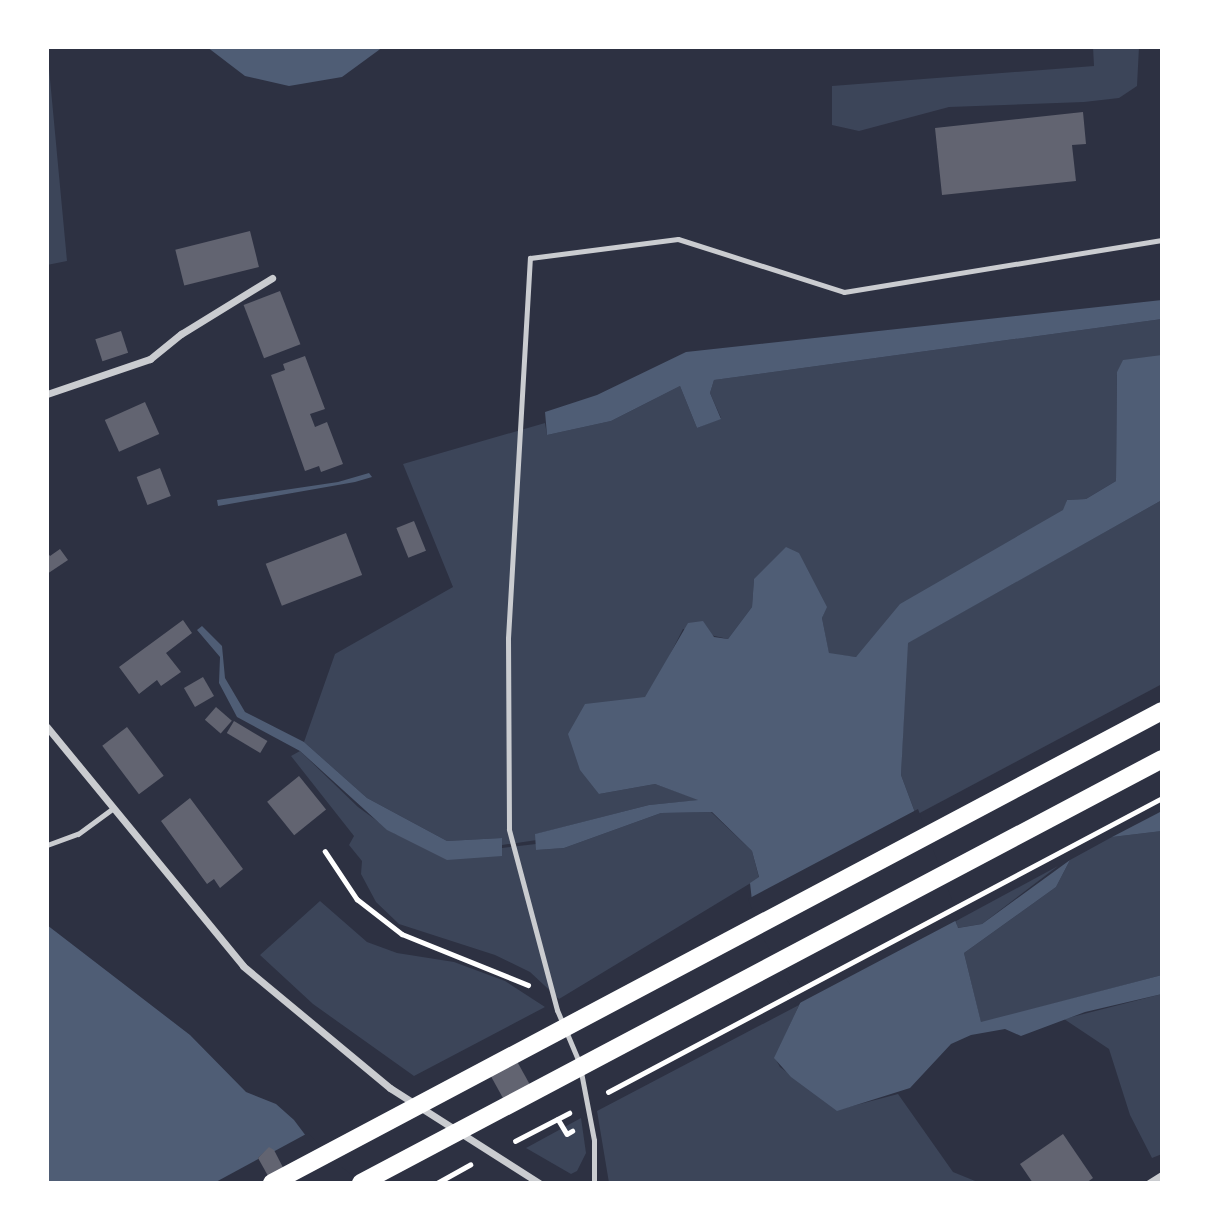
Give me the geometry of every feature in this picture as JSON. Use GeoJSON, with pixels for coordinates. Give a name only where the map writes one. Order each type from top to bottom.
{"type":"FeatureCollection","features":[{"type":"Feature","properties":{"kind":"main road"},"geometry":{"type":"LineString","coordinates":[[272,1183],[1162,711]]}},
{"type":"Feature","properties":{"kind":"main road"},"geometry":{"type":"LineString","coordinates":[[361,1183],[1162,758]]}},
{"type":"Feature","properties":{"kind":"street"},"geometry":{"type":"LineString","coordinates":[[47,394],[150,359],[181,334],[272,278]]}},
{"type":"Feature","properties":{"kind":"street"},"geometry":{"type":"LineString","coordinates":[[47,727],[200,919],[278,998],[390,1088],[539,1183]]}},
{"type":"Feature","properties":{"kind":"street"},"geometry":{"type":"LineString","coordinates":[[1149,1183],[1162,1175]]}},
{"type":"Feature","properties":{"kind":"lane"},"geometry":{"type":"LineString","coordinates":[[594,1183],[594,1140],[575,1046],[557,1010],[509,829],[508,638],[530,258],[678,239],[844,292],[1162,240]]}},
{"type":"Feature","properties":{"kind":"lane"},"geometry":{"type":"LineString","coordinates":[[47,845],[78,834],[112,809]]}},
{"type":"Feature","properties":{"kind":"path"},"geometry":{"type":"LineString","coordinates":[[595,1099],[1162,798]]}},
{"type":"Feature","properties":{"kind":"path"},"geometry":{"type":"LineString","coordinates":[[325,851],[357,898],[378,918],[430,948],[512,976],[557,1010]]}},
{"type":"Feature","properties":{"kind":"path"},"geometry":{"type":"LineString","coordinates":[[509,1144],[583,1105]]}},
{"type":"Feature","properties":{"kind":"path"},"geometry":{"type":"LineString","coordinates":[[558,1119],[566,1134]]}},
{"type":"Feature","properties":{"kind":"path"},"geometry":{"type":"LineString","coordinates":[[437,1183],[473,1164]]}},
{"type":"Feature","properties":{"kind":"shaded area"},"geometry":{"type":"Polygon","coordinates":[[[47,47],[67,261],[47,265],[47,47]]]}},
{"type":"Feature","properties":{"kind":"shaded area"},"geometry":{"type":"Polygon","coordinates":[[[207,47],[383,47],[342,77],[289,86],[245,76],[207,47]]]}},
{"type":"Feature","properties":{"kind":"shaded area"},"geometry":{"type":"Polygon","coordinates":[[[1093,47],[1139,47],[1137,86],[1119,98],[1084,102],[949,107],[859,131],[832,125],[832,86],[1094,66],[1093,47]]]}},
{"type":"Feature","properties":{"kind":"shaded area"},"geometry":{"type":"Polygon","coordinates":[[[1162,300],[1162,319],[714,380],[710,393],[721,419],[697,428],[680,386],[611,421],[547,435],[545,412],[597,395],[686,352],[1162,300]]]}},
{"type":"Feature","properties":{"kind":"shaded area"},"geometry":{"type":"Polygon","coordinates":[[[1162,319],[1162,355],[1117,372],[1116,481],[1086,499],[1067,500],[1064,510],[856,657],[829,654],[822,618],[826,607],[820,596],[754,579],[752,607],[728,639],[683,629],[599,794],[655,784],[700,800],[649,805],[536,834],[537,840],[502,845],[502,838],[447,841],[367,798],[304,742],[335,654],[453,587],[403,464],[545,423],[547,435],[611,421],[680,386],[697,428],[721,418],[710,393],[714,380],[1162,319]]]}},
{"type":"Feature","properties":{"kind":"shaded area"},"geometry":{"type":"Polygon","coordinates":[[[1162,355],[1162,500],[908,643],[901,775],[958,928],[982,924],[1070,860],[1056,887],[964,953],[981,1022],[1162,975],[1162,994],[1085,1012],[1021,1036],[1005,1029],[971,1035],[951,1044],[910,1088],[837,1111],[791,1077],[774,1058],[802,999],[752,901],[750,883],[759,877],[752,851],[712,812],[661,813],[564,848],[536,850],[535,834],[649,805],[698,800],[655,784],[599,794],[580,770],[568,734],[585,704],[645,697],[688,623],[703,621],[714,637],[728,639],[752,607],[754,579],[786,547],[799,553],[827,607],[822,618],[829,653],[856,657],[900,604],[1063,510],[1067,500],[1086,499],[1116,481],[1117,372],[1123,360],[1162,355]]]}},
{"type":"Feature","properties":{"kind":"shaded area"},"geometry":{"type":"Polygon","coordinates":[[[369,473],[372,477],[355,482],[218,506],[217,500],[338,482],[369,473]]]}},
{"type":"Feature","properties":{"kind":"shaded area"},"geometry":{"type":"Polygon","coordinates":[[[1162,500],[1162,684],[916,815],[901,775],[907,643],[1162,500]]]}},
{"type":"Feature","properties":{"kind":"shaded area"},"geometry":{"type":"Polygon","coordinates":[[[202,626],[222,646],[225,678],[245,712],[304,742],[367,798],[447,841],[502,838],[502,856],[447,860],[387,830],[300,751],[237,717],[219,683],[220,657],[197,630],[202,626]]]}},
{"type":"Feature","properties":{"kind":"shaded area"},"geometry":{"type":"Polygon","coordinates":[[[300,751],[358,807],[395,834],[502,856],[502,848],[536,844],[536,850],[564,848],[661,813],[711,812],[752,851],[759,878],[559,999],[530,972],[495,955],[399,924],[376,902],[361,874],[362,861],[349,845],[354,836],[291,756],[300,751]]]}},
{"type":"Feature","properties":{"kind":"shaded area"},"geometry":{"type":"Polygon","coordinates":[[[1162,811],[1162,831],[1112,837],[1162,811]]]}},
{"type":"Feature","properties":{"kind":"shaded area"},"geometry":{"type":"Polygon","coordinates":[[[1162,831],[1162,975],[981,1023],[964,953],[1056,887],[1070,860],[1112,837],[1162,831]]]}},
{"type":"Feature","properties":{"kind":"shaded area"},"geometry":{"type":"Polygon","coordinates":[[[1058,866],[982,924],[957,928],[956,921],[1058,866]]]}},
{"type":"Feature","properties":{"kind":"shaded area"},"geometry":{"type":"Polygon","coordinates":[[[320,901],[367,942],[397,953],[454,962],[505,981],[545,1007],[414,1076],[313,1004],[260,955],[320,901]]]}},
{"type":"Feature","properties":{"kind":"shaded area"},"geometry":{"type":"Polygon","coordinates":[[[47,925],[190,1035],[246,1092],[276,1104],[294,1120],[309,1140],[291,1183],[269,1148],[258,1158],[272,1183],[47,1183],[47,925]]]}},
{"type":"Feature","properties":{"kind":"shaded area"},"geometry":{"type":"Polygon","coordinates":[[[1162,994],[1162,1154],[1152,1158],[1130,1115],[1109,1049],[1064,1019],[1162,994]]]}},
{"type":"Feature","properties":{"kind":"shaded area"},"geometry":{"type":"Polygon","coordinates":[[[799,1005],[775,1058],[780,1067],[837,1110],[898,1094],[953,1172],[980,1183],[609,1183],[597,1111],[799,1005]]]}},
{"type":"Feature","properties":{"kind":"shaded area"},"geometry":{"type":"Polygon","coordinates":[[[581,1118],[586,1153],[577,1171],[571,1174],[526,1148],[581,1118]]]}},
{"type":"Feature","properties":{"kind":"pier"},"geometry":{"type":"Polygon","coordinates":[[[918,809],[959,919],[794,1006],[798,999],[763,938],[748,899],[918,809]]]}},
{"type":"Feature","properties":{"kind":"pier"},"geometry":{"type":"Polygon","coordinates":[[[308,1133],[341,1167],[364,1183],[287,1183],[271,1153],[308,1133]]]}},
{"type":"Feature","properties":{"kind":"pier"},"geometry":{"type":"Polygon","coordinates":[[[262,1157],[275,1183],[214,1183],[262,1157]]]}},
{"type":"Feature","properties":{"kind":"building"},"geometry":{"type":"Polygon","coordinates":[[[1083,112],[1086,144],[1072,145],[1076,181],[942,195],[935,128],[1083,112]]]}},
{"type":"Feature","properties":{"kind":"building"},"geometry":{"type":"Polygon","coordinates":[[[250,231],[259,267],[184,286],[175,250],[250,231]]]}},
{"type":"Feature","properties":{"kind":"building"},"geometry":{"type":"Polygon","coordinates":[[[280,291],[300,344],[264,358],[244,305],[280,291]]]}},
{"type":"Feature","properties":{"kind":"building"},"geometry":{"type":"Polygon","coordinates":[[[121,331],[128,353],[102,361],[95,339],[121,331]]]}},
{"type":"Feature","properties":{"kind":"building"},"geometry":{"type":"Polygon","coordinates":[[[305,356],[325,409],[310,414],[315,427],[327,422],[343,464],[321,472],[319,466],[305,471],[271,375],[285,370],[283,364],[305,356]]]}},
{"type":"Feature","properties":{"kind":"building"},"geometry":{"type":"Polygon","coordinates":[[[145,402],[159,434],[119,452],[105,420],[145,402]]]}},
{"type":"Feature","properties":{"kind":"building"},"geometry":{"type":"Polygon","coordinates":[[[160,468],[171,496],[147,505],[137,477],[160,468]]]}},
{"type":"Feature","properties":{"kind":"building"},"geometry":{"type":"Polygon","coordinates":[[[414,521],[426,551],[408,558],[396,528],[414,521]]]}},
{"type":"Feature","properties":{"kind":"building"},"geometry":{"type":"Polygon","coordinates":[[[346,533],[362,575],[282,606],[266,564],[346,533]]]}},
{"type":"Feature","properties":{"kind":"building"},"geometry":{"type":"Polygon","coordinates":[[[60,549],[68,560],[47,574],[47,552],[50,556],[60,549]]]}},
{"type":"Feature","properties":{"kind":"building"},"geometry":{"type":"Polygon","coordinates":[[[183,620],[192,633],[166,653],[181,672],[161,686],[157,680],[139,694],[119,667],[183,620]]]}},
{"type":"Feature","properties":{"kind":"building"},"geometry":{"type":"Polygon","coordinates":[[[203,677],[214,696],[195,707],[184,688],[203,677]]]}},
{"type":"Feature","properties":{"kind":"building"},"geometry":{"type":"Polygon","coordinates":[[[216,707],[232,721],[221,734],[205,720],[216,707]]]}},
{"type":"Feature","properties":{"kind":"building"},"geometry":{"type":"Polygon","coordinates":[[[234,721],[267,741],[260,753],[227,733],[234,721]]]}},
{"type":"Feature","properties":{"kind":"building"},"geometry":{"type":"Polygon","coordinates":[[[127,727],[164,776],[139,794],[102,746],[127,727]]]}},
{"type":"Feature","properties":{"kind":"building"},"geometry":{"type":"Polygon","coordinates":[[[299,776],[326,809],[294,835],[267,802],[299,776]]]}},
{"type":"Feature","properties":{"kind":"building"},"geometry":{"type":"Polygon","coordinates":[[[190,798],[243,869],[220,888],[214,879],[207,884],[161,821],[190,798]]]}},
{"type":"Feature","properties":{"kind":"building"},"geometry":{"type":"Polygon","coordinates":[[[514,1056],[531,1087],[505,1101],[488,1071],[514,1056]]]}},
{"type":"Feature","properties":{"kind":"building"},"geometry":{"type":"Polygon","coordinates":[[[1063,1134],[1093,1178],[1086,1183],[1033,1183],[1020,1164],[1063,1134]]]}},
{"type":"Feature","properties":{"kind":"building"},"geometry":{"type":"Polygon","coordinates":[[[269,1147],[274,1150],[291,1183],[272,1183],[258,1158],[269,1147]]]}}]}
